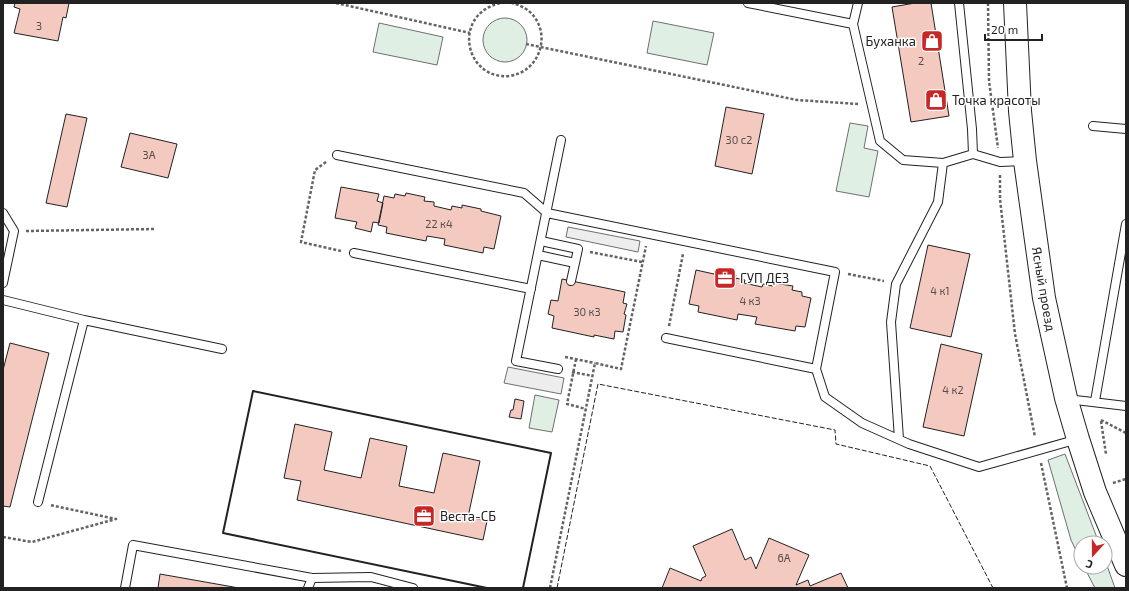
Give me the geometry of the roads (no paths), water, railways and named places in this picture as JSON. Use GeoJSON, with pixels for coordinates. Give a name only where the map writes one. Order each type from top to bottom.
{"type":"FeatureCollection","features":[{"type":"Feature","properties":{"kind":"street","name":"Ясный проезд"},"geometry":{"type":"LineString","coordinates":[[1015,3],[1020,111],[1025,161],[1044,298],[1066,398],[1078,439],[1095,492],[1126,565]]}},
{"type":"Feature","properties":{"kind":"lane"},"geometry":{"type":"LineString","coordinates":[[748,3],[853,24]]}},
{"type":"Feature","properties":{"kind":"lane"},"geometry":{"type":"LineString","coordinates":[[858,3],[853,24],[880,141],[903,160],[943,163],[973,154],[1000,162],[1025,161]]}},
{"type":"Feature","properties":{"kind":"lane"},"geometry":{"type":"LineString","coordinates":[[959,3],[972,129],[973,154]]}},
{"type":"Feature","properties":{"kind":"lane"},"geometry":{"type":"LineString","coordinates":[[1093,126],[1126,129]]}},
{"type":"Feature","properties":{"kind":"lane"},"geometry":{"type":"LineString","coordinates":[[558,369],[516,361],[561,140]]}},
{"type":"Feature","properties":{"kind":"lane"},"geometry":{"type":"LineString","coordinates":[[337,155],[524,193],[546,213],[835,272],[816,369],[825,397],[862,423],[899,439],[979,467],[1078,439]]}},
{"type":"Feature","properties":{"kind":"lane"},"geometry":{"type":"LineString","coordinates":[[899,439],[892,322],[896,284],[938,202],[943,163]]}},
{"type":"Feature","properties":{"kind":"lane"},"geometry":{"type":"LineString","coordinates":[[3,214],[14,231],[3,283]]}},
{"type":"Feature","properties":{"kind":"lane"},"geometry":{"type":"LineString","coordinates":[[1095,401],[1126,224]]}},
{"type":"Feature","properties":{"kind":"lane"},"geometry":{"type":"LineString","coordinates":[[541,242],[578,249],[571,281]]}},
{"type":"Feature","properties":{"kind":"lane"},"geometry":{"type":"LineString","coordinates":[[354,253],[531,289]]}},
{"type":"Feature","properties":{"kind":"lane"},"geometry":{"type":"LineString","coordinates":[[538,255],[575,263]]}},
{"type":"Feature","properties":{"kind":"lane"},"geometry":{"type":"LineString","coordinates":[[3,300],[84,320],[222,349]]}},
{"type":"Feature","properties":{"kind":"lane"},"geometry":{"type":"LineString","coordinates":[[38,502],[84,320]]}},
{"type":"Feature","properties":{"kind":"lane"},"geometry":{"type":"LineString","coordinates":[[666,338],[816,369]]}},
{"type":"Feature","properties":{"kind":"lane"},"geometry":{"type":"LineString","coordinates":[[1066,398],[1126,406]]}},
{"type":"Feature","properties":{"kind":"lane"},"geometry":{"type":"LineString","coordinates":[[125,588],[134,545],[312,578],[371,577],[413,588]]}},
{"type":"Feature","properties":{"kind":"lane"},"geometry":{"type":"LineString","coordinates":[[308,588],[312,578]]}},
{"type":"Feature","properties":{"kind":"place","name":"Буханка"},"geometry":{"type":"Point","coordinates":[932,41]}},
{"type":"Feature","properties":{"kind":"place","name":"Точка красоты"},"geometry":{"type":"Point","coordinates":[936,100]}},
{"type":"Feature","properties":{"kind":"place","name":"ГУП ДЕЗ"},"geometry":{"type":"Point","coordinates":[725,278]}},
{"type":"Feature","properties":{"kind":"place","name":"Веста-СБ"},"geometry":{"type":"Point","coordinates":[424,516]}}]}
